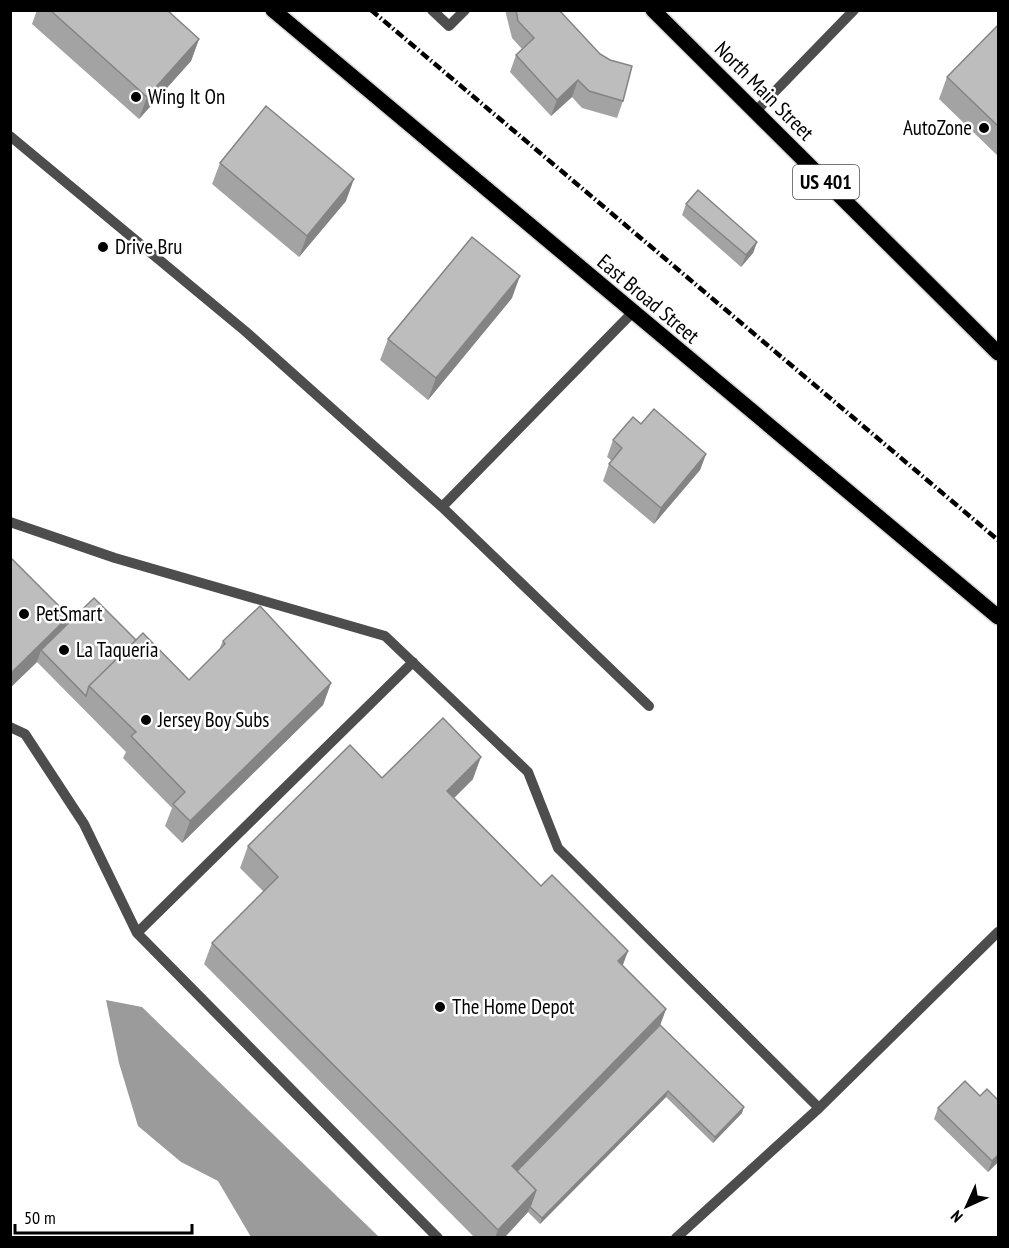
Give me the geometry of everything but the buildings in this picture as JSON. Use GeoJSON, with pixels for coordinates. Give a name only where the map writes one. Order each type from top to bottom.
{"type":"FeatureCollection","features":[{"type":"Feature","properties":{"kind":"main road","name":"East Broad Street"},"geometry":{"type":"LineString","coordinates":[[273,10],[632,313],[999,617]]}},
{"type":"Feature","properties":{"kind":"main road","name":"North Main Street"},"geometry":{"type":"LineString","coordinates":[[653,10],[999,353]]}},
{"type":"Feature","properties":{"kind":"street"},"geometry":{"type":"LineString","coordinates":[[432,10],[449,26],[465,10]]}},
{"type":"Feature","properties":{"kind":"street"},"geometry":{"type":"LineString","coordinates":[[755,112],[854,10]]}},
{"type":"Feature","properties":{"kind":"street"},"geometry":{"type":"LineString","coordinates":[[10,136],[245,330],[442,507],[649,706]]}},
{"type":"Feature","properties":{"kind":"street"},"geometry":{"type":"LineString","coordinates":[[442,507],[632,313]]}},
{"type":"Feature","properties":{"kind":"street"},"geometry":{"type":"LineString","coordinates":[[10,522],[115,558],[385,636],[528,772],[558,848],[819,1108]]}},
{"type":"Feature","properties":{"kind":"street"},"geometry":{"type":"LineString","coordinates":[[137,933],[413,662]]}},
{"type":"Feature","properties":{"kind":"street"},"geometry":{"type":"LineString","coordinates":[[10,727],[25,734],[84,824],[137,933],[438,1238]]}},
{"type":"Feature","properties":{"kind":"street"},"geometry":{"type":"LineString","coordinates":[[676,1238],[819,1108],[999,932]]}},
{"type":"Feature","properties":{"kind":"shaded area"},"geometry":{"type":"Polygon","coordinates":[[[106,1000],[142,1007],[379,1237],[251,1237],[218,1181],[181,1162],[138,1126],[119,1063],[106,1000]]]}},
{"type":"Feature","properties":{"kind":"railway"},"geometry":{"type":"LineString","coordinates":[[371,10],[998,540]]}},
{"type":"Feature","properties":{"kind":"place","name":"Wing It On"},"geometry":{"type":"Point","coordinates":[136,97]}},
{"type":"Feature","properties":{"kind":"place","name":"AutoZone"},"geometry":{"type":"Point","coordinates":[984,128]}},
{"type":"Feature","properties":{"kind":"place","name":"Drive Bru"},"geometry":{"type":"Point","coordinates":[103,247]}},
{"type":"Feature","properties":{"kind":"place","name":"PetSmart"},"geometry":{"type":"Point","coordinates":[24,614]}},
{"type":"Feature","properties":{"kind":"place","name":"La Taqueria"},"geometry":{"type":"Point","coordinates":[64,650]}},
{"type":"Feature","properties":{"kind":"place","name":"Jersey Boy Subs"},"geometry":{"type":"Point","coordinates":[146,720]}},
{"type":"Feature","properties":{"kind":"place","name":"The Home Depot"},"geometry":{"type":"Point","coordinates":[440,1007]}}]}
